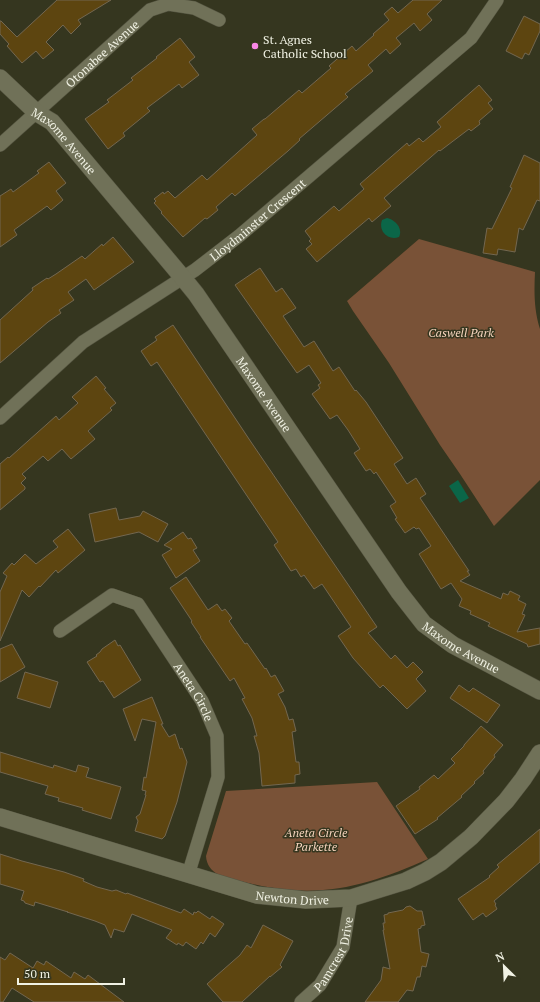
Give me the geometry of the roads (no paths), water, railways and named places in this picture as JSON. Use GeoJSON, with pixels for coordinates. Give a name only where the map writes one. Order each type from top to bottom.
{"type":"FeatureCollection","features":[{"type":"Feature","properties":{"kind":"street","name":"Lloydminster Crescent"},"geometry":{"type":"LineString","coordinates":[[0,418],[83,342],[183,278],[239,236],[471,38],[497,0]]}},
{"type":"Feature","properties":{"kind":"street","name":"Otonabee Avenue"},"geometry":{"type":"LineString","coordinates":[[0,145],[150,10],[168,4],[194,8],[219,20]]}},
{"type":"Feature","properties":{"kind":"street","name":"Maxome Avenue"},"geometry":{"type":"LineString","coordinates":[[0,78],[37,112],[52,122],[196,294],[398,592],[424,624],[453,645],[540,691]]}},
{"type":"Feature","properties":{"kind":"street","name":"Aneta Circle"},"geometry":{"type":"LineString","coordinates":[[60,631],[112,595],[138,604],[202,701],[217,736],[218,778],[188,875]]}},
{"type":"Feature","properties":{"kind":"street","name":"Newton Drive"},"geometry":{"type":"LineString","coordinates":[[0,817],[257,895],[306,900],[351,898],[406,880],[425,872],[441,862],[471,837],[506,801],[523,780],[540,753]]}},
{"type":"Feature","properties":{"kind":"street","name":"Pamcrest Drive"},"geometry":{"type":"LineString","coordinates":[[301,1002],[320,985],[343,947],[351,898]]}},
{"type":"Feature","properties":{"kind":"place","name":"St. Agnes Catholic School"},"geometry":{"type":"Point","coordinates":[255,46]}},
{"type":"Feature","properties":{"kind":"park label","name":"Caswell Park"},"geometry":{"type":"Point","coordinates":[461,332]}},
{"type":"Feature","properties":{"kind":"park label","name":"Aneta Circle Parkette"},"geometry":{"type":"Point","coordinates":[316,839]}}]}
